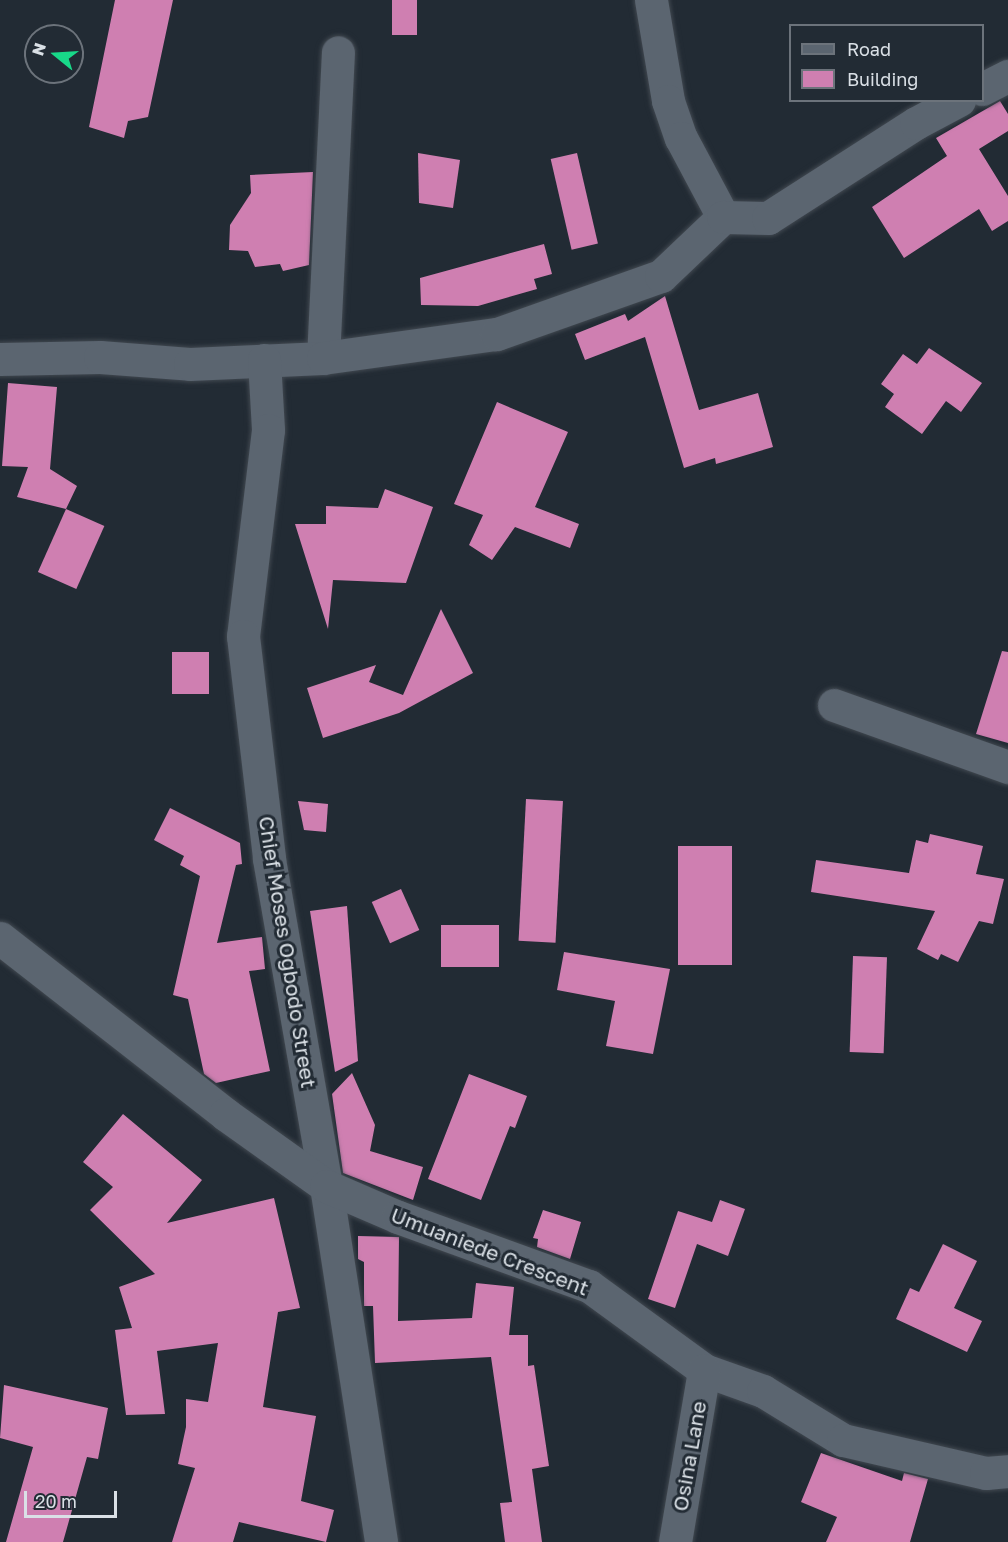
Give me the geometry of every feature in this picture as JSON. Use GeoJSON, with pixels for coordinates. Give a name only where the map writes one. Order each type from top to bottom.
{"type":"FeatureCollection","features":[{"type":"Feature","properties":{"kind":"street"},"geometry":{"type":"LineString","coordinates":[[651,0],[668,101],[681,138],[723,217]]}},
{"type":"Feature","properties":{"kind":"street"},"geometry":{"type":"LineString","coordinates":[[323,358],[338,52]]}},
{"type":"Feature","properties":{"kind":"street"},"geometry":{"type":"LineString","coordinates":[[984,88],[1008,76]]}},
{"type":"Feature","properties":{"kind":"street"},"geometry":{"type":"LineString","coordinates":[[0,359],[100,357],[190,364],[323,358],[497,334],[593,302],[661,276],[723,217],[768,218],[916,123],[955,102]]}},
{"type":"Feature","properties":{"kind":"street","name":"Chief Moses Ogbodo Street"},"geometry":{"type":"LineString","coordinates":[[264,360],[268,430],[243,636],[269,859],[327,1186],[381,1542]]}},
{"type":"Feature","properties":{"kind":"street"},"geometry":{"type":"LineString","coordinates":[[834,705],[1008,767]]}},
{"type":"Feature","properties":{"kind":"street","name":"Umuaniede Crescent"},"geometry":{"type":"LineString","coordinates":[[0,938],[225,1114],[327,1186],[398,1216],[589,1286],[704,1370],[763,1391],[843,1440],[986,1473],[1008,1471]]}},
{"type":"Feature","properties":{"kind":"street","name":"Osina Lane"},"geometry":{"type":"LineString","coordinates":[[675,1542],[704,1370]]}},
{"type":"Feature","properties":{"kind":"building"},"geometry":{"type":"Polygon","coordinates":[[[115,0],[173,0],[148,117],[128,121],[124,138],[89,127],[115,0]]]}},
{"type":"Feature","properties":{"kind":"building"},"geometry":{"type":"Polygon","coordinates":[[[392,0],[417,0],[417,35],[392,35],[392,0]]]}},
{"type":"Feature","properties":{"kind":"building"},"geometry":{"type":"Polygon","coordinates":[[[1000,101],[1008,114],[1008,131],[979,149],[1008,196],[1008,221],[992,231],[979,209],[904,258],[872,207],[947,156],[936,138],[1000,101]]]}},
{"type":"Feature","properties":{"kind":"building"},"geometry":{"type":"Polygon","coordinates":[[[418,153],[460,160],[453,208],[419,203],[418,153]]]}},
{"type":"Feature","properties":{"kind":"building"},"geometry":{"type":"Polygon","coordinates":[[[577,153],[598,244],[572,250],[551,159],[577,153]]]}},
{"type":"Feature","properties":{"kind":"building"},"geometry":{"type":"Polygon","coordinates":[[[313,172],[309,265],[283,271],[280,264],[255,267],[248,251],[229,250],[230,225],[251,193],[250,175],[313,172]]]}},
{"type":"Feature","properties":{"kind":"building"},"geometry":{"type":"Polygon","coordinates":[[[544,244],[552,274],[534,279],[537,289],[478,306],[421,305],[420,278],[544,244]]]}},
{"type":"Feature","properties":{"kind":"building"},"geometry":{"type":"Polygon","coordinates":[[[665,296],[699,410],[758,393],[773,447],[716,464],[715,458],[684,468],[645,337],[585,360],[575,334],[625,314],[628,321],[665,296]]]}},
{"type":"Feature","properties":{"kind":"building"},"geometry":{"type":"Polygon","coordinates":[[[929,348],[982,383],[961,412],[946,401],[922,434],[885,407],[894,394],[881,384],[903,354],[917,364],[929,348]]]}},
{"type":"Feature","properties":{"kind":"building"},"geometry":{"type":"Polygon","coordinates":[[[8,383],[57,387],[50,469],[77,486],[66,509],[17,497],[28,467],[2,466],[8,383]]]}},
{"type":"Feature","properties":{"kind":"building"},"geometry":{"type":"Polygon","coordinates":[[[497,402],[568,432],[535,507],[579,524],[570,548],[515,527],[492,560],[469,545],[483,515],[454,504],[497,402]]]}},
{"type":"Feature","properties":{"kind":"building"},"geometry":{"type":"Polygon","coordinates":[[[385,489],[433,507],[406,583],[333,580],[328,629],[295,524],[326,524],[326,506],[378,508],[385,489]]]}},
{"type":"Feature","properties":{"kind":"building"},"geometry":{"type":"Polygon","coordinates":[[[66,509],[104,526],[76,589],[38,572],[66,509]]]}},
{"type":"Feature","properties":{"kind":"building"},"geometry":{"type":"Polygon","coordinates":[[[441,609],[473,673],[399,713],[323,738],[307,688],[376,665],[369,682],[403,695],[441,609]]]}},
{"type":"Feature","properties":{"kind":"building"},"geometry":{"type":"Polygon","coordinates":[[[1002,651],[1008,652],[1008,743],[976,734],[1002,651]]]}},
{"type":"Feature","properties":{"kind":"building"},"geometry":{"type":"Polygon","coordinates":[[[172,652],[209,652],[209,694],[172,694],[172,652]]]}},
{"type":"Feature","properties":{"kind":"building"},"geometry":{"type":"Polygon","coordinates":[[[526,799],[563,801],[556,943],[519,941],[526,799]]]}},
{"type":"Feature","properties":{"kind":"building"},"geometry":{"type":"Polygon","coordinates":[[[298,801],[328,804],[326,832],[304,830],[298,801]]]}},
{"type":"Feature","properties":{"kind":"building"},"geometry":{"type":"Polygon","coordinates":[[[170,808],[240,843],[242,864],[236,865],[217,943],[262,937],[265,969],[249,971],[270,1071],[216,1083],[204,1074],[188,999],[173,995],[200,876],[180,865],[184,856],[154,840],[170,808]]]}},
{"type":"Feature","properties":{"kind":"building"},"geometry":{"type":"Polygon","coordinates":[[[930,834],[983,846],[976,874],[1004,879],[993,924],[979,921],[958,962],[941,954],[938,960],[917,949],[935,911],[811,892],[816,860],[909,873],[916,840],[928,843],[930,834]]]}},
{"type":"Feature","properties":{"kind":"building"},"geometry":{"type":"Polygon","coordinates":[[[678,846],[732,846],[732,965],[678,965],[678,846]]]}},
{"type":"Feature","properties":{"kind":"building"},"geometry":{"type":"Polygon","coordinates":[[[401,889],[419,930],[390,943],[372,902],[401,889]]]}},
{"type":"Feature","properties":{"kind":"building"},"geometry":{"type":"Polygon","coordinates":[[[347,906],[358,1061],[335,1072],[310,911],[347,906]]]}},
{"type":"Feature","properties":{"kind":"building"},"geometry":{"type":"Polygon","coordinates":[[[441,925],[499,925],[499,967],[441,967],[441,925]]]}},
{"type":"Feature","properties":{"kind":"building"},"geometry":{"type":"Polygon","coordinates":[[[564,952],[670,969],[653,1054],[606,1046],[615,1001],[557,990],[564,952]]]}},
{"type":"Feature","properties":{"kind":"building"},"geometry":{"type":"Polygon","coordinates":[[[853,956],[887,957],[884,1053],[850,1052],[853,956]]]}},
{"type":"Feature","properties":{"kind":"building"},"geometry":{"type":"Polygon","coordinates":[[[352,1073],[375,1125],[370,1151],[423,1167],[413,1200],[343,1173],[332,1094],[352,1073]]]}},
{"type":"Feature","properties":{"kind":"building"},"geometry":{"type":"Polygon","coordinates":[[[469,1074],[527,1096],[515,1128],[510,1126],[481,1200],[428,1179],[469,1074]]]}},
{"type":"Feature","properties":{"kind":"building"},"geometry":{"type":"Polygon","coordinates":[[[123,1114],[202,1180],[167,1223],[274,1198],[300,1308],[278,1312],[263,1407],[316,1416],[301,1501],[334,1510],[326,1542],[239,1522],[233,1542],[172,1542],[195,1468],[178,1464],[186,1427],[186,1399],[208,1402],[218,1343],[157,1351],[165,1414],[126,1415],[115,1330],[132,1328],[119,1287],[155,1274],[90,1210],[113,1187],[83,1162],[123,1114]]]}},
{"type":"Feature","properties":{"kind":"building"},"geometry":{"type":"Polygon","coordinates":[[[720,1200],[745,1209],[728,1256],[697,1244],[675,1308],[648,1299],[678,1211],[712,1222],[720,1200]]]}},
{"type":"Feature","properties":{"kind":"building"},"geometry":{"type":"Polygon","coordinates":[[[543,1210],[581,1222],[570,1259],[537,1247],[538,1239],[533,1238],[543,1210]]]}},
{"type":"Feature","properties":{"kind":"building"},"geometry":{"type":"Polygon","coordinates":[[[358,1236],[399,1237],[398,1321],[472,1318],[476,1283],[514,1287],[509,1335],[528,1335],[528,1366],[534,1365],[549,1466],[532,1469],[542,1542],[505,1542],[500,1503],[512,1502],[491,1357],[375,1363],[373,1306],[364,1306],[364,1262],[358,1259],[358,1236]]]}},
{"type":"Feature","properties":{"kind":"building"},"geometry":{"type":"Polygon","coordinates":[[[943,1244],[977,1261],[954,1308],[982,1321],[967,1352],[896,1319],[910,1288],[919,1292],[943,1244]]]}},
{"type":"Feature","properties":{"kind":"building"},"geometry":{"type":"Polygon","coordinates":[[[4,1385],[108,1408],[98,1459],[87,1457],[63,1542],[6,1542],[33,1447],[0,1438],[4,1385]]]}},
{"type":"Feature","properties":{"kind":"building"},"geometry":{"type":"Polygon","coordinates":[[[821,1453],[902,1481],[904,1473],[928,1479],[910,1542],[826,1542],[837,1517],[801,1502],[821,1453]]]}}]}
